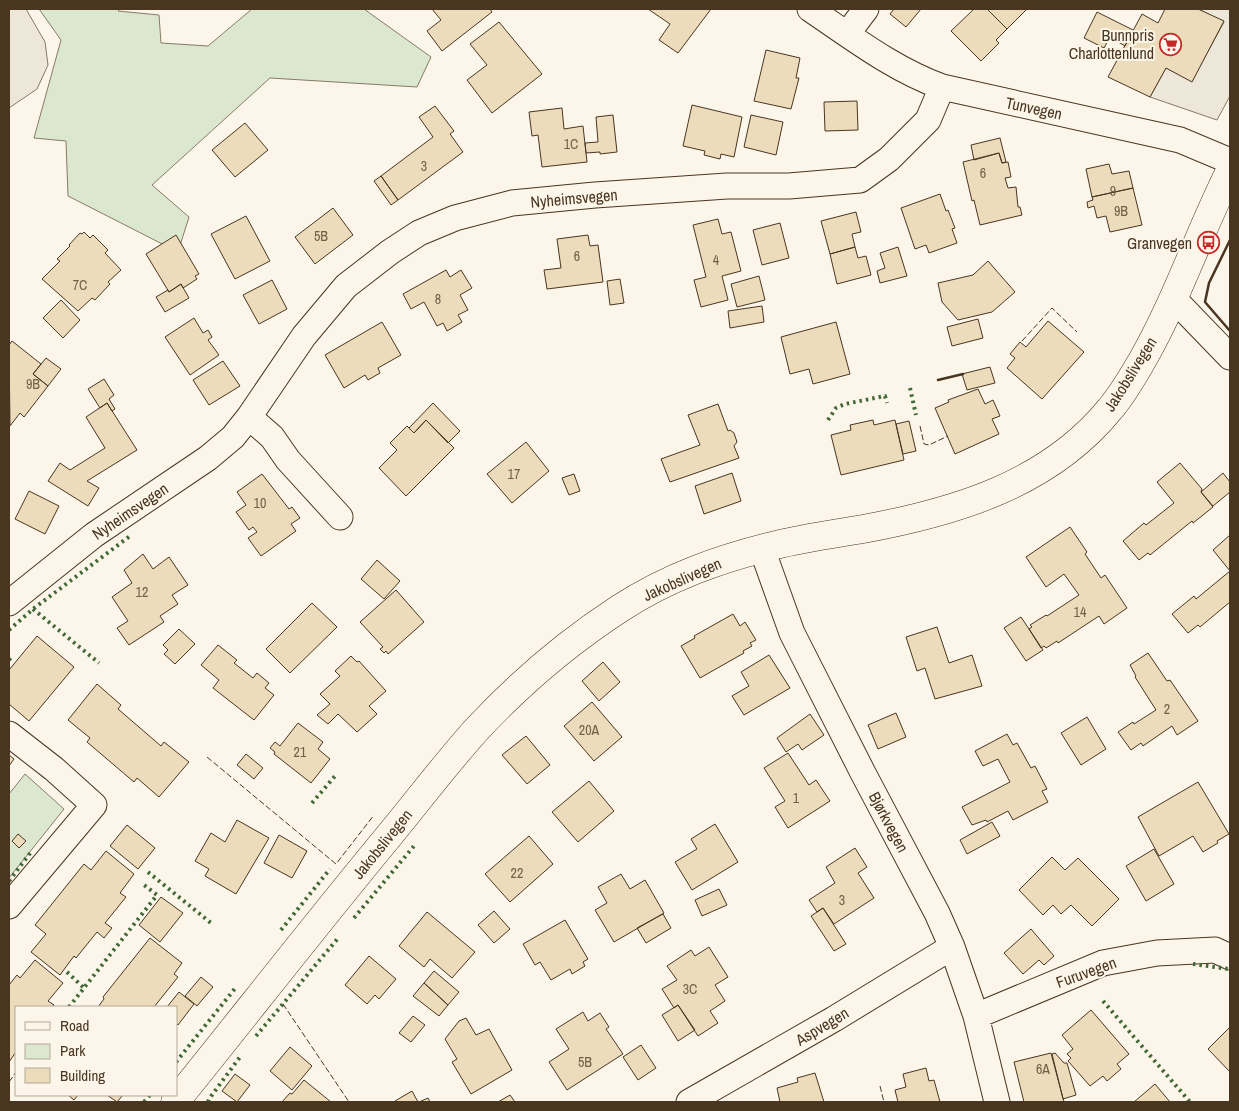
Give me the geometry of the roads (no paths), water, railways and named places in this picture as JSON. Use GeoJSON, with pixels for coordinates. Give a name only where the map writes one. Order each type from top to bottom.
{"type":"FeatureCollection","features":[{"type":"Feature","properties":{"kind":"street","name":"Tunvegen"},"geometry":{"type":"LineString","coordinates":[[810,9],[896,67],[942,88],[1180,140],[1230,161]]}},
{"type":"Feature","properties":{"kind":"street"},"geometry":{"type":"LineString","coordinates":[[847,34],[866,9]]}},
{"type":"Feature","properties":{"kind":"street","name":"Nyheimsvegen"},"geometry":{"type":"LineString","coordinates":[[9,603],[94,535],[208,458],[233,436],[249,417],[304,336],[346,286],[390,252],[419,234],[455,218],[512,203],[727,186],[789,186],[860,180],[889,159],[928,120],[942,88]]}},
{"type":"Feature","properties":{"kind":"street","name":"Jakobslivegen"},"geometry":{"type":"LineString","coordinates":[[175,1102],[355,877],[476,731],[528,679],[582,635],[619,609],[648,592],[697,568],[779,544],[868,528],[953,508],[983,498],[1017,483],[1047,466],[1072,448],[1112,407],[1130,381],[1174,298],[1230,171]]}},
{"type":"Feature","properties":{"kind":"street"},"geometry":{"type":"LineString","coordinates":[[1174,298],[1230,357]]}},
{"type":"Feature","properties":{"kind":"street"},"geometry":{"type":"LineString","coordinates":[[249,417],[272,437],[288,460],[340,516]]}},
{"type":"Feature","properties":{"kind":"street","name":"Bjørkvegen"},"geometry":{"type":"LineString","coordinates":[[762,549],[792,633],[858,764],[937,913],[952,947],[976,1016],[997,1102]]}},
{"type":"Feature","properties":{"kind":"street"},"geometry":{"type":"LineString","coordinates":[[9,734],[54,769],[94,805],[9,906]]}},
{"type":"Feature","properties":{"kind":"street","name":"Aspvegen"},"geometry":{"type":"LineString","coordinates":[[697,1100],[952,947]]}},
{"type":"Feature","properties":{"kind":"street","name":"Furuvegen"},"geometry":{"type":"LineString","coordinates":[[976,1016],[1103,963],[1167,952],[1216,950],[1230,957]]}},
{"type":"Feature","properties":{"kind":"place","name":"Bunnpris Charlottenlund"},"geometry":{"type":"Point","coordinates":[1170,44]}},
{"type":"Feature","properties":{"kind":"place","name":"Granvegen"},"geometry":{"type":"Point","coordinates":[1208,243]}}]}
